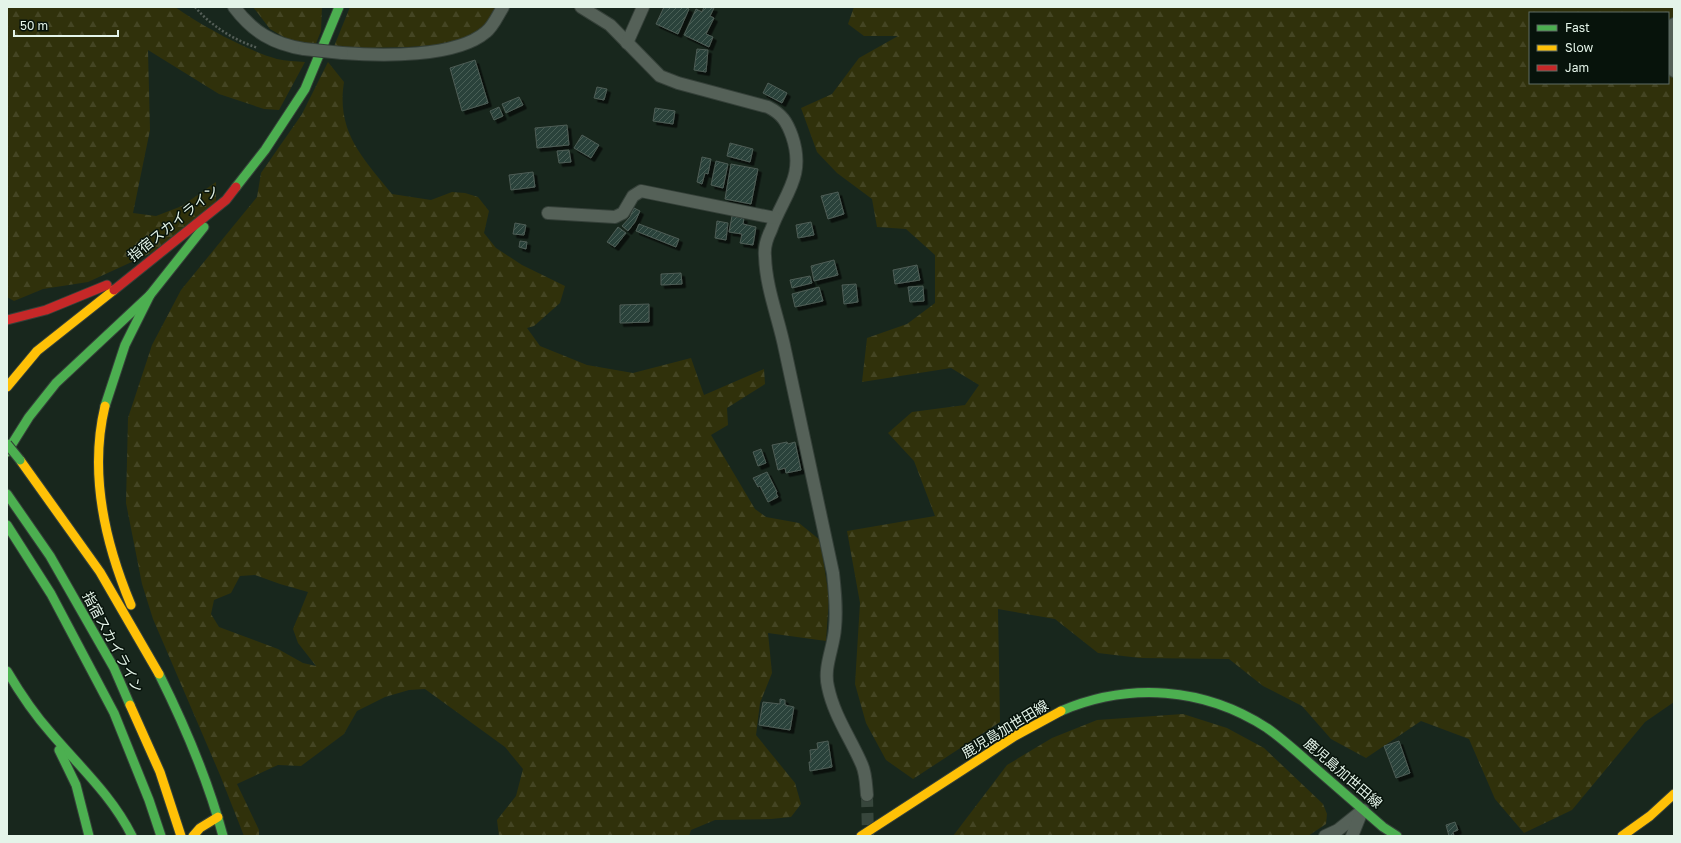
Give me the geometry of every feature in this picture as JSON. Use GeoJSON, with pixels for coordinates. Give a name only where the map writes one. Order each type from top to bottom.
{"type":"FeatureCollection","features":[{"type":"Feature","properties":{"kind":"main road","name":"指宿スカイライン"},"geometry":{"type":"LineString","coordinates":[[7,387],[37,351],[226,200],[265,150],[305,89],[338,7]]}},
{"type":"Feature","properties":{"kind":"main road"},"geometry":{"type":"LineString","coordinates":[[7,452],[29,417],[56,383],[150,294],[226,200]]}},
{"type":"Feature","properties":{"kind":"main road"},"geometry":{"type":"LineString","coordinates":[[7,320],[29,316],[58,307],[132,275]]}},
{"type":"Feature","properties":{"kind":"main road"},"geometry":{"type":"LineString","coordinates":[[150,294],[127,340],[118,363],[107,400],[100,435],[99,473],[101,502],[109,541],[122,586],[149,647],[153,662]]}},
{"type":"Feature","properties":{"kind":"main road"},"geometry":{"type":"LineString","coordinates":[[7,444],[100,572],[153,662],[185,727],[218,817],[223,836]]}},
{"type":"Feature","properties":{"kind":"main road","name":"指宿スカイライン"},"geometry":{"type":"LineString","coordinates":[[7,494],[50,556],[114,668],[160,772],[181,836]]}},
{"type":"Feature","properties":{"kind":"main road"},"geometry":{"type":"LineString","coordinates":[[7,525],[51,594],[114,713],[149,800],[161,836]]}},
{"type":"Feature","properties":{"kind":"main road"},"geometry":{"type":"LineString","coordinates":[[7,671],[17,689]]}},
{"type":"Feature","properties":{"kind":"main road"},"geometry":{"type":"LineString","coordinates":[[7,678],[51,733],[101,787],[132,836]]}},
{"type":"Feature","properties":{"kind":"main road","name":"鹿児島加世田線"},"geometry":{"type":"LineString","coordinates":[[861,836],[1011,738],[1040,721],[1091,700],[1122,693],[1159,692],[1191,696],[1221,705],[1261,724],[1289,745],[1363,810],[1397,836]]}},
{"type":"Feature","properties":{"kind":"main road"},"geometry":{"type":"LineString","coordinates":[[51,733],[76,785],[89,836]]}},
{"type":"Feature","properties":{"kind":"main road"},"geometry":{"type":"LineString","coordinates":[[1622,836],[1650,816],[1674,794]]}},
{"type":"Feature","properties":{"kind":"main road"},"geometry":{"type":"LineString","coordinates":[[193,836],[200,828],[218,817]]}},
{"type":"Feature","properties":{"kind":"main road"},"geometry":{"type":"LineString","coordinates":[[206,836],[218,817]]}},
{"type":"Feature","properties":{"kind":"street"},"geometry":{"type":"LineString","coordinates":[[234,7],[244,20],[266,38],[292,47],[342,53],[390,55],[450,49],[467,43],[486,32],[503,7]]}},
{"type":"Feature","properties":{"kind":"street"},"geometry":{"type":"LineString","coordinates":[[581,7],[610,25],[660,76],[678,84],[768,107],[779,113],[789,127],[795,144],[798,160],[797,174],[775,218],[767,238],[764,252],[765,274],[783,338],[833,573],[836,607],[835,629],[827,666],[827,686],[839,719],[863,766],[866,778],[867,795]]}},
{"type":"Feature","properties":{"kind":"street"},"geometry":{"type":"LineString","coordinates":[[627,43],[643,7]]}},
{"type":"Feature","properties":{"kind":"street"},"geometry":{"type":"LineString","coordinates":[[1669,33],[1674,24]]}},
{"type":"Feature","properties":{"kind":"street"},"geometry":{"type":"LineString","coordinates":[[1669,47],[1674,70]]}},
{"type":"Feature","properties":{"kind":"street"},"geometry":{"type":"LineString","coordinates":[[548,213],[615,217],[623,213],[633,196],[642,191],[775,218]]}},
{"type":"Feature","properties":{"kind":"street"},"geometry":{"type":"LineString","coordinates":[[1325,836],[1338,830],[1363,810]]}},
{"type":"Feature","properties":{"kind":"street"},"geometry":{"type":"LineString","coordinates":[[1352,836],[1363,810]]}},
{"type":"Feature","properties":{"kind":"path"},"geometry":{"type":"LineString","coordinates":[[195,7],[203,17],[224,32],[244,43],[262,49]]}},
{"type":"Feature","properties":{"kind":"green space"},"geometry":{"type":"Polygon","coordinates":[[[7,7],[175,7],[198,22],[252,50],[277,59],[305,62],[279,110],[264,109],[219,94],[148,50],[150,130],[133,213],[156,216],[182,206],[216,182],[216,202],[171,244],[88,282],[43,289],[14,301],[7,297],[7,7]]]}},
{"type":"Feature","properties":{"kind":"green space"},"geometry":{"type":"Polygon","coordinates":[[[253,7],[322,7],[321,31],[315,46],[294,43],[270,29],[253,7]]]}},
{"type":"Feature","properties":{"kind":"green space"},"geometry":{"type":"Polygon","coordinates":[[[350,7],[496,7],[482,32],[450,44],[408,47],[333,49],[350,7]]]}},
{"type":"Feature","properties":{"kind":"green space"},"geometry":{"type":"Polygon","coordinates":[[[854,7],[1674,7],[1674,702],[1645,722],[1572,810],[1524,833],[1495,799],[1469,739],[1421,721],[1366,758],[1331,739],[1302,706],[1263,686],[1229,659],[1140,658],[1098,653],[1055,619],[998,609],[1000,722],[913,779],[886,760],[866,723],[855,684],[860,603],[847,531],[935,516],[914,461],[888,433],[912,412],[965,405],[979,385],[951,368],[862,382],[867,338],[907,324],[935,303],[935,255],[906,229],[877,227],[872,199],[837,173],[817,152],[801,108],[832,94],[859,58],[898,36],[864,36],[848,24],[854,7]]]}},
{"type":"Feature","properties":{"kind":"green space"},"geometry":{"type":"Polygon","coordinates":[[[328,62],[344,82],[344,116],[354,143],[362,156],[392,194],[431,200],[452,192],[465,193],[478,197],[489,211],[484,233],[496,248],[522,265],[565,286],[560,303],[534,326],[527,328],[540,346],[587,365],[633,373],[691,358],[704,395],[764,369],[765,384],[727,408],[728,425],[711,435],[755,509],[766,517],[799,523],[820,540],[829,597],[826,641],[768,633],[772,673],[760,703],[756,735],[795,783],[801,804],[791,817],[771,819],[715,820],[691,830],[689,836],[499,836],[497,820],[516,796],[523,769],[505,747],[425,689],[409,690],[385,697],[357,711],[344,734],[301,766],[278,765],[237,784],[259,830],[259,836],[244,836],[220,775],[153,619],[142,584],[126,503],[128,418],[152,345],[181,290],[257,197],[261,173],[302,114],[328,62]],[[255,575],[240,576],[231,593],[214,600],[211,614],[219,627],[278,649],[303,663],[316,666],[298,643],[293,629],[308,592],[255,575]]]}},
{"type":"Feature","properties":{"kind":"green space"},"geometry":{"type":"Polygon","coordinates":[[[1183,714],[1227,728],[1264,748],[1323,804],[1327,814],[1326,824],[1308,836],[953,836],[1007,765],[1052,738],[1097,720],[1183,714]]]}},
{"type":"Feature","properties":{"kind":"building"},"geometry":{"type":"Polygon","coordinates":[[[664,7],[685,7],[689,9],[678,34],[656,24],[664,7]]]}},
{"type":"Feature","properties":{"kind":"building"},"geometry":{"type":"Polygon","coordinates":[[[704,7],[714,8],[710,16],[714,18],[706,34],[713,37],[709,47],[684,35],[696,9],[702,12],[704,7]]]}},
{"type":"Feature","properties":{"kind":"building"},"geometry":{"type":"Polygon","coordinates":[[[697,49],[708,50],[706,72],[694,70],[697,49]]]}},
{"type":"Feature","properties":{"kind":"building"},"geometry":{"type":"Polygon","coordinates":[[[475,60],[488,103],[462,111],[450,68],[475,60]]]}},
{"type":"Feature","properties":{"kind":"building"},"geometry":{"type":"Polygon","coordinates":[[[768,83],[787,93],[782,103],[763,93],[768,83]]]}},
{"type":"Feature","properties":{"kind":"building"},"geometry":{"type":"Polygon","coordinates":[[[597,87],[607,89],[604,100],[594,98],[597,87]]]}},
{"type":"Feature","properties":{"kind":"building"},"geometry":{"type":"Polygon","coordinates":[[[519,97],[523,105],[506,113],[502,104],[519,97]]]}},
{"type":"Feature","properties":{"kind":"building"},"geometry":{"type":"Polygon","coordinates":[[[499,107],[503,116],[494,120],[490,111],[499,107]]]}},
{"type":"Feature","properties":{"kind":"building"},"geometry":{"type":"Polygon","coordinates":[[[655,108],[675,111],[673,124],[653,121],[655,108]]]}},
{"type":"Feature","properties":{"kind":"building"},"geometry":{"type":"Polygon","coordinates":[[[567,125],[569,145],[537,148],[535,128],[567,125]]]}},
{"type":"Feature","properties":{"kind":"building"},"geometry":{"type":"Polygon","coordinates":[[[582,135],[599,145],[591,158],[574,148],[582,135]]]}},
{"type":"Feature","properties":{"kind":"building"},"geometry":{"type":"Polygon","coordinates":[[[730,143],[753,149],[750,162],[727,156],[730,143]]]}},
{"type":"Feature","properties":{"kind":"building"},"geometry":{"type":"Polygon","coordinates":[[[569,150],[571,162],[559,163],[557,151],[569,150]]]}},
{"type":"Feature","properties":{"kind":"building"},"geometry":{"type":"Polygon","coordinates":[[[702,157],[711,159],[708,174],[705,173],[702,184],[697,182],[702,157]]]}},
{"type":"Feature","properties":{"kind":"building"},"geometry":{"type":"Polygon","coordinates":[[[716,161],[728,164],[723,188],[711,185],[716,161]]]}},
{"type":"Feature","properties":{"kind":"building"},"geometry":{"type":"Polygon","coordinates":[[[731,164],[758,169],[751,204],[725,199],[731,164]]]}},
{"type":"Feature","properties":{"kind":"building"},"geometry":{"type":"Polygon","coordinates":[[[533,172],[535,187],[511,190],[509,175],[533,172]]]}},
{"type":"Feature","properties":{"kind":"building"},"geometry":{"type":"Polygon","coordinates":[[[838,192],[844,214],[828,219],[821,196],[838,192]]]}},
{"type":"Feature","properties":{"kind":"building"},"geometry":{"type":"Polygon","coordinates":[[[634,208],[640,211],[635,222],[628,231],[622,226],[630,217],[634,208]]]}},
{"type":"Feature","properties":{"kind":"building"},"geometry":{"type":"Polygon","coordinates":[[[732,216],[744,218],[743,224],[756,227],[753,245],[740,243],[742,234],[729,232],[732,216]]]}},
{"type":"Feature","properties":{"kind":"building"},"geometry":{"type":"Polygon","coordinates":[[[717,221],[728,223],[726,240],[715,238],[717,221]]]}},
{"type":"Feature","properties":{"kind":"building"},"geometry":{"type":"Polygon","coordinates":[[[811,222],[814,235],[798,238],[796,225],[811,222]]]}},
{"type":"Feature","properties":{"kind":"building"},"geometry":{"type":"Polygon","coordinates":[[[515,223],[526,225],[524,235],[513,234],[515,223]]]}},
{"type":"Feature","properties":{"kind":"building"},"geometry":{"type":"Polygon","coordinates":[[[639,224],[679,239],[676,247],[636,231],[639,224]]]}},
{"type":"Feature","properties":{"kind":"building"},"geometry":{"type":"Polygon","coordinates":[[[618,227],[626,233],[615,247],[607,242],[618,227]]]}},
{"type":"Feature","properties":{"kind":"building"},"geometry":{"type":"Polygon","coordinates":[[[520,241],[527,242],[526,249],[519,247],[520,241]]]}},
{"type":"Feature","properties":{"kind":"building"},"geometry":{"type":"Polygon","coordinates":[[[834,260],[838,275],[814,281],[811,266],[834,260]]]}},
{"type":"Feature","properties":{"kind":"building"},"geometry":{"type":"Polygon","coordinates":[[[917,265],[920,280],[895,284],[893,270],[917,265]]]}},
{"type":"Feature","properties":{"kind":"building"},"geometry":{"type":"Polygon","coordinates":[[[681,273],[682,284],[661,285],[661,274],[681,273]]]}},
{"type":"Feature","properties":{"kind":"building"},"geometry":{"type":"Polygon","coordinates":[[[810,276],[812,283],[792,288],[790,280],[810,276]]]}},
{"type":"Feature","properties":{"kind":"building"},"geometry":{"type":"Polygon","coordinates":[[[856,284],[858,302],[844,304],[842,285],[856,284]]]}},
{"type":"Feature","properties":{"kind":"building"},"geometry":{"type":"Polygon","coordinates":[[[923,286],[924,301],[910,302],[908,287],[923,286]]]}},
{"type":"Feature","properties":{"kind":"building"},"geometry":{"type":"Polygon","coordinates":[[[819,287],[823,301],[795,307],[792,294],[819,287]]]}},
{"type":"Feature","properties":{"kind":"building"},"geometry":{"type":"Polygon","coordinates":[[[649,304],[649,322],[620,323],[620,305],[649,304]]]}},
{"type":"Feature","properties":{"kind":"building"},"geometry":{"type":"Polygon","coordinates":[[[787,442],[788,444],[795,442],[801,470],[786,473],[785,468],[778,470],[772,445],[787,442]]]}},
{"type":"Feature","properties":{"kind":"building"},"geometry":{"type":"Polygon","coordinates":[[[761,449],[766,463],[758,466],[753,452],[761,449]]]}},
{"type":"Feature","properties":{"kind":"building"},"geometry":{"type":"Polygon","coordinates":[[[767,472],[778,497],[768,502],[760,486],[758,487],[753,478],[767,472]]]}},
{"type":"Feature","properties":{"kind":"building"},"geometry":{"type":"Polygon","coordinates":[[[780,699],[785,700],[785,705],[794,707],[790,730],[759,725],[763,702],[780,704],[780,699]]]}},
{"type":"Feature","properties":{"kind":"building"},"geometry":{"type":"Polygon","coordinates":[[[828,741],[832,767],[810,771],[810,750],[818,749],[817,743],[828,741]]]}},
{"type":"Feature","properties":{"kind":"building"},"geometry":{"type":"Polygon","coordinates":[[[1399,741],[1410,773],[1396,778],[1384,746],[1399,741]]]}},
{"type":"Feature","properties":{"kind":"building"},"geometry":{"type":"Polygon","coordinates":[[[1455,822],[1458,830],[1453,832],[1454,836],[1449,836],[1446,825],[1455,822]]]}},
{"type":"Feature","properties":{"kind":"tunnel"},"geometry":{"type":"LineString","coordinates":[[867,795],[868,836]]}},
{"type":"Feature","properties":{"kind":"traffic: fast"},"geometry":{"type":"LineString","coordinates":[[236,187],[265,150],[305,89],[339,7]]}},
{"type":"Feature","properties":{"kind":"traffic: fast"},"geometry":{"type":"LineString","coordinates":[[7,452],[29,417],[56,383],[150,295],[204,227]]}},
{"type":"Feature","properties":{"kind":"traffic: fast"},"geometry":{"type":"LineString","coordinates":[[105,406],[125,345],[150,295]]}},
{"type":"Feature","properties":{"kind":"traffic: fast"},"geometry":{"type":"LineString","coordinates":[[7,444],[20,460]]}},
{"type":"Feature","properties":{"kind":"traffic: fast"},"geometry":{"type":"LineString","coordinates":[[7,494],[50,556],[114,668],[130,705]]}},
{"type":"Feature","properties":{"kind":"traffic: fast"},"geometry":{"type":"LineString","coordinates":[[7,525],[51,594],[114,713],[149,800],[161,836]]}},
{"type":"Feature","properties":{"kind":"traffic: fast"},"geometry":{"type":"LineString","coordinates":[[7,671],[39,718],[95,782],[115,808],[132,836]]}},
{"type":"Feature","properties":{"kind":"traffic: fast"},"geometry":{"type":"LineString","coordinates":[[159,674],[178,713],[203,774],[223,836]]}},
{"type":"Feature","properties":{"kind":"traffic: fast"},"geometry":{"type":"LineString","coordinates":[[1061,711],[1087,702],[1113,696],[1139,693],[1166,693],[1192,697],[1218,704],[1243,714],[1267,728],[1383,827],[1397,836]]}},
{"type":"Feature","properties":{"kind":"traffic: fast"},"geometry":{"type":"LineString","coordinates":[[59,750],[76,785],[89,836]]}},
{"type":"Feature","properties":{"kind":"traffic: slow"},"geometry":{"type":"LineString","coordinates":[[7,387],[37,351],[114,290]]}},
{"type":"Feature","properties":{"kind":"traffic: slow"},"geometry":{"type":"LineString","coordinates":[[105,406],[100,431],[99,456],[99,482],[102,507],[114,557],[131,605]]}},
{"type":"Feature","properties":{"kind":"traffic: slow"},"geometry":{"type":"LineString","coordinates":[[20,460],[100,572],[159,674]]}},
{"type":"Feature","properties":{"kind":"traffic: slow"},"geometry":{"type":"LineString","coordinates":[[130,705],[160,772],[181,836]]}},
{"type":"Feature","properties":{"kind":"traffic: slow"},"geometry":{"type":"LineString","coordinates":[[861,836],[1015,736],[1061,711]]}},
{"type":"Feature","properties":{"kind":"traffic: slow"},"geometry":{"type":"LineString","coordinates":[[1622,836],[1650,816],[1674,794]]}},
{"type":"Feature","properties":{"kind":"traffic: slow"},"geometry":{"type":"LineString","coordinates":[[193,836],[200,828],[218,817]]}},
{"type":"Feature","properties":{"kind":"traffic: jam"},"geometry":{"type":"LineString","coordinates":[[114,290],[226,200],[236,187]]}},
{"type":"Feature","properties":{"kind":"traffic: jam"},"geometry":{"type":"LineString","coordinates":[[7,320],[46,310],[107,285]]}}]}
